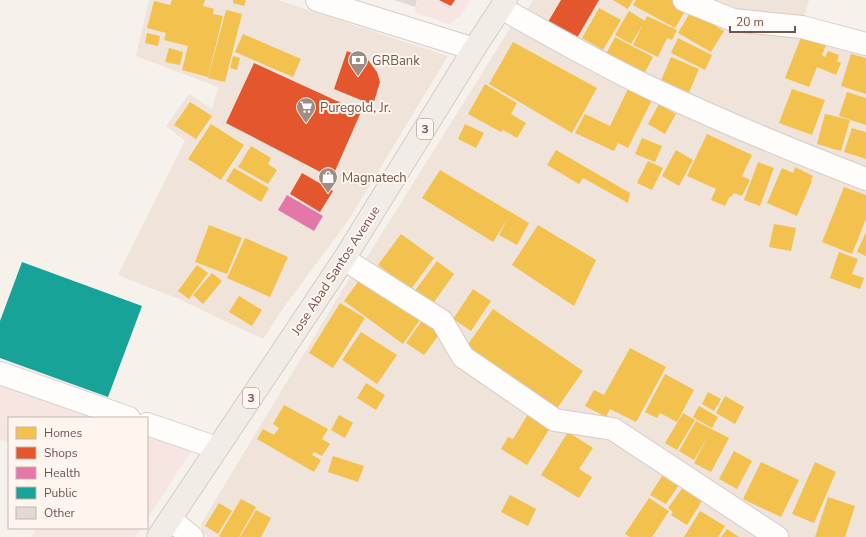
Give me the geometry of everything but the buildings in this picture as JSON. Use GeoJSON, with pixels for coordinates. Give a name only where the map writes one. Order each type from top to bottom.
{"type":"FeatureCollection","features":[{"type":"Feature","properties":{"kind":"main road","name":"Jose Abad Santos Avenue"},"geometry":{"type":"LineString","coordinates":[[158,537],[344,258],[474,49],[504,4]]}},
{"type":"Feature","properties":{"kind":"street"},"geometry":{"type":"LineString","coordinates":[[317,0],[474,49]]}},
{"type":"Feature","properties":{"kind":"street"},"geometry":{"type":"LineString","coordinates":[[684,0],[733,20],[802,27],[866,44]]}},
{"type":"Feature","properties":{"kind":"street"},"geometry":{"type":"LineString","coordinates":[[504,4],[593,58],[657,91],[790,149],[866,180]]}},
{"type":"Feature","properties":{"kind":"street"},"geometry":{"type":"LineString","coordinates":[[344,258],[442,321],[463,357],[555,420],[613,429],[777,537]]}},
{"type":"Feature","properties":{"kind":"street"},"geometry":{"type":"LineString","coordinates":[[0,374],[126,417]]}},
{"type":"Feature","properties":{"kind":"street"},"geometry":{"type":"LineString","coordinates":[[148,424],[217,448]]}},
{"type":"Feature","properties":{"kind":"street"},"geometry":{"type":"LineString","coordinates":[[170,519],[192,537]]}},
{"type":"Feature","properties":{"kind":"shaded area"},"geometry":{"type":"Polygon","coordinates":[[[149,0],[278,0],[448,56],[350,218],[284,307],[263,339],[179,299],[118,275],[185,141],[166,126],[189,94],[212,109],[218,87],[136,56],[149,0]]]}},
{"type":"Feature","properties":{"kind":"shaded area"},"geometry":{"type":"Polygon","coordinates":[[[418,0],[471,0],[460,17],[449,24],[414,12],[418,0]]]}},
{"type":"Feature","properties":{"kind":"shaded area"},"geometry":{"type":"Polygon","coordinates":[[[533,0],[677,0],[866,48],[866,174],[729,117],[525,13],[533,0]]]}},
{"type":"Feature","properties":{"kind":"shaded area"},"geometry":{"type":"Polygon","coordinates":[[[695,0],[809,0],[802,22],[735,16],[695,0]]]}},
{"type":"Feature","properties":{"kind":"shaded area"},"geometry":{"type":"Polygon","coordinates":[[[519,14],[866,183],[866,537],[785,537],[615,422],[556,418],[364,262],[519,14]]]}},
{"type":"Feature","properties":{"kind":"shaded area"},"geometry":{"type":"Polygon","coordinates":[[[355,269],[555,422],[611,431],[774,537],[208,537],[202,532],[201,524],[355,269]]]}},
{"type":"Feature","properties":{"kind":"shaded area"},"geometry":{"type":"Polygon","coordinates":[[[0,382],[106,417],[8,417],[8,443],[0,440],[0,382]]]}},
{"type":"Feature","properties":{"kind":"shaded area"},"geometry":{"type":"Polygon","coordinates":[[[148,430],[195,446],[148,517],[148,430]]]}},
{"type":"Feature","properties":{"kind":"shaded area"},"geometry":{"type":"Polygon","coordinates":[[[36,529],[140,529],[135,537],[31,537],[36,529]]]}},
{"type":"Feature","properties":{"kind":"place","name":"GRBank"},"geometry":{"type":"Point","coordinates":[358,77]}},
{"type":"Feature","properties":{"kind":"place","name":"Puregold, Jr."},"geometry":{"type":"Point","coordinates":[306,124]}},
{"type":"Feature","properties":{"kind":"place","name":"Magnatech"},"geometry":{"type":"Point","coordinates":[328,194]}}]}
